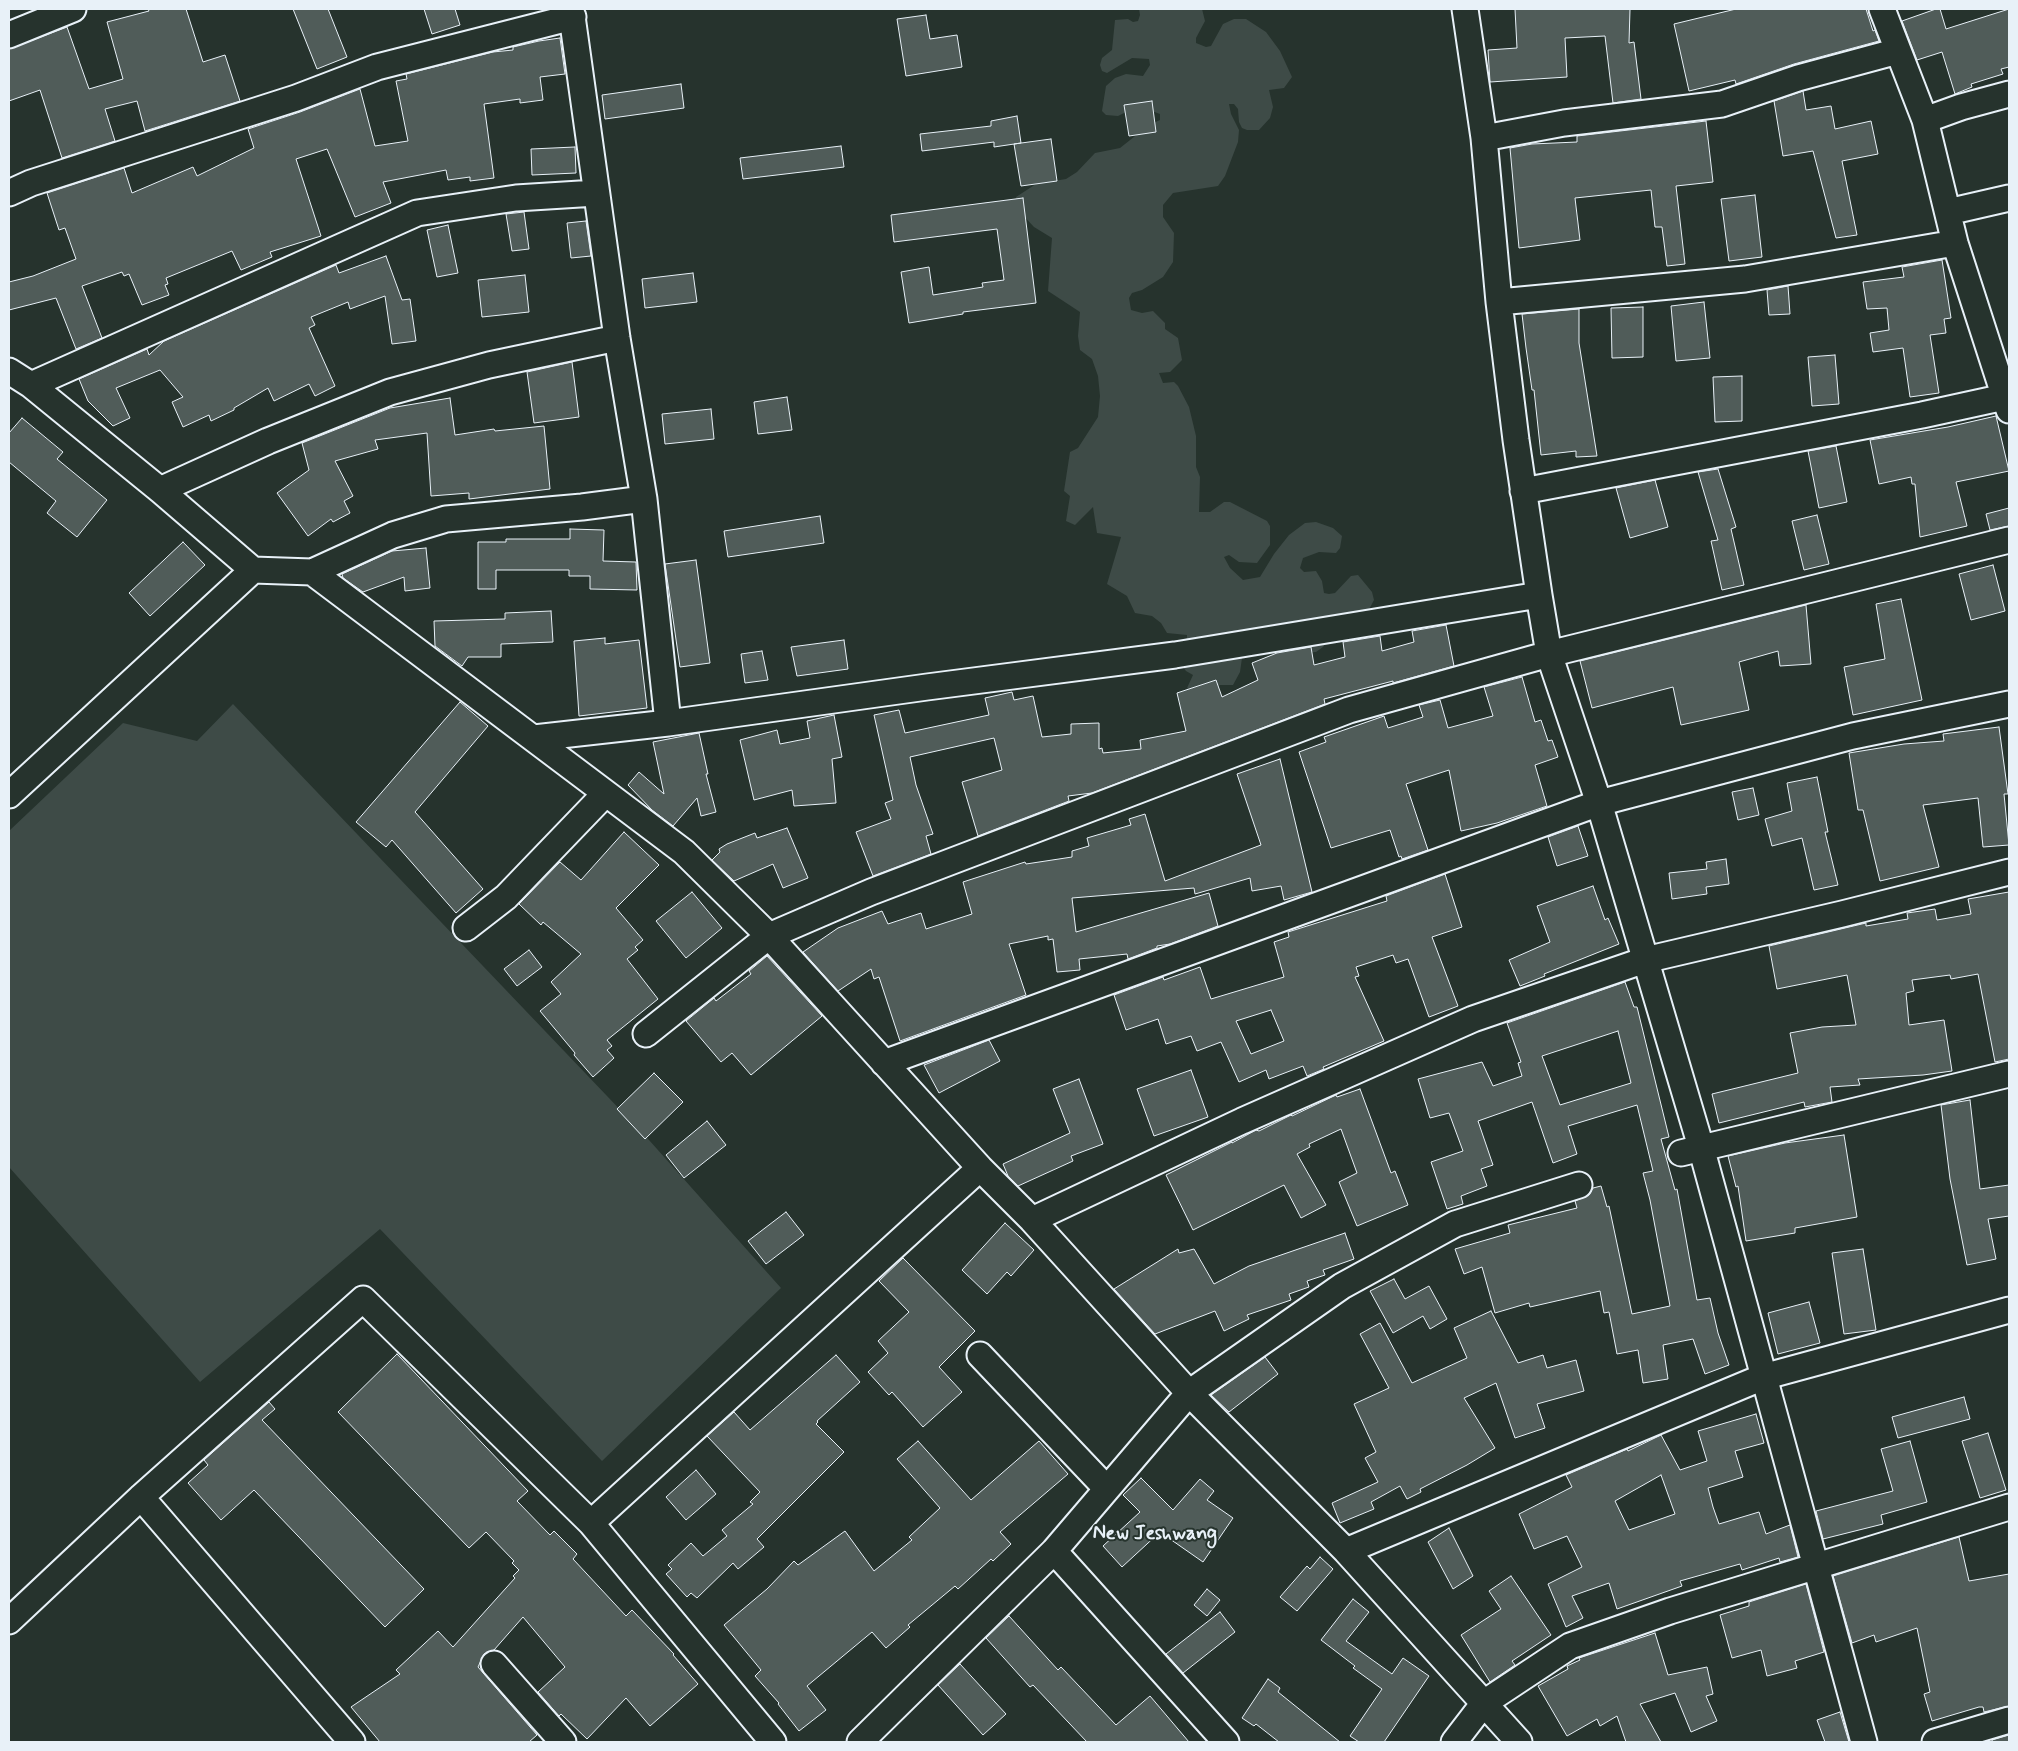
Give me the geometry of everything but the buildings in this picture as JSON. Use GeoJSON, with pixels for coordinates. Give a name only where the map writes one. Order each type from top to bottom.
{"type":"FeatureCollection","features":[{"type":"Feature","properties":{"kind":"street"},"geometry":{"type":"LineString","coordinates":[[9,35],[73,9]]}},
{"type":"Feature","properties":{"kind":"street"},"geometry":{"type":"LineString","coordinates":[[1465,9],[1484,138],[1499,302],[1523,491],[1550,654],[1599,803],[1645,960],[1691,1150],[1763,1377],[1864,1742]]}},
{"type":"Feature","properties":{"kind":"street"},"geometry":{"type":"LineString","coordinates":[[1523,491],[1922,415],[2008,401],[1955,243],[1926,120],[1882,9]]}},
{"type":"Feature","properties":{"kind":"street"},"geometry":{"type":"LineString","coordinates":[[9,193],[31,183],[296,98],[378,67],[572,13],[617,338],[644,499],[668,723]]}},
{"type":"Feature","properties":{"kind":"street"},"geometry":{"type":"LineString","coordinates":[[1484,138],[1564,123],[1722,104],[1798,78],[1898,51]]}},
{"type":"Feature","properties":{"kind":"street"},"geometry":{"type":"LineString","coordinates":[[1926,120],[1960,107],[2009,94]]}},
{"type":"Feature","properties":{"kind":"street"},"geometry":{"type":"LineString","coordinates":[[31,385],[417,213],[516,198],[596,193]]}},
{"type":"Feature","properties":{"kind":"street"},"geometry":{"type":"LineString","coordinates":[[1948,212],[2009,198]]}},
{"type":"Feature","properties":{"kind":"street"},"geometry":{"type":"LineString","coordinates":[[1499,302],[1745,279],[1955,243]]}},
{"type":"Feature","properties":{"kind":"street"},"geometry":{"type":"LineString","coordinates":[[160,490],[268,441],[390,392],[489,365],[617,338]]}},
{"type":"Feature","properties":{"kind":"street"},"geometry":{"type":"LineString","coordinates":[[9,371],[31,385],[160,490],[253,570],[312,572],[393,535],[446,519],[582,507],[644,499]]}},
{"type":"Feature","properties":{"kind":"street"},"geometry":{"type":"LineString","coordinates":[[646,1034],[769,936],[889,885],[1349,710],[1550,654],[2009,540]]}},
{"type":"Feature","properties":{"kind":"street"},"geometry":{"type":"LineString","coordinates":[[9,795],[253,570]]}},
{"type":"Feature","properties":{"kind":"street"},"geometry":{"type":"LineString","coordinates":[[312,572],[684,852],[769,936],[980,1168],[1032,1220],[1189,1393],[1346,1551],[1519,1742]]}},
{"type":"Feature","properties":{"kind":"street"},"geometry":{"type":"LineString","coordinates":[[534,738],[668,723],[1175,655],[1539,595]]}},
{"type":"Feature","properties":{"kind":"street"},"geometry":{"type":"LineString","coordinates":[[884,1063],[1599,803],[1853,736],[2009,704]]}},
{"type":"Feature","properties":{"kind":"street"},"geometry":{"type":"LineString","coordinates":[[466,928],[506,897],[605,794]]}},
{"type":"Feature","properties":{"kind":"street"},"geometry":{"type":"LineString","coordinates":[[1032,1220],[1242,1121],[1473,1018],[1645,960],[1861,910],[2009,872]]}},
{"type":"Feature","properties":{"kind":"street"},"geometry":{"type":"LineString","coordinates":[[1691,1150],[2009,1074]]}},
{"type":"Feature","properties":{"kind":"street"},"geometry":{"type":"LineString","coordinates":[[591,1523],[980,1168]]}},
{"type":"Feature","properties":{"kind":"street"},"geometry":{"type":"LineString","coordinates":[[860,1742],[1054,1551],[1189,1393],[1342,1286],[1455,1224],[1579,1185]]}},
{"type":"Feature","properties":{"kind":"street"},"geometry":{"type":"LineString","coordinates":[[9,1620],[141,1497],[363,1299],[591,1523],[772,1742]]}},
{"type":"Feature","properties":{"kind":"street"},"geometry":{"type":"LineString","coordinates":[[1346,1551],[1763,1377],[2009,1310]]}},
{"type":"Feature","properties":{"kind":"street"},"geometry":{"type":"LineString","coordinates":[[980,1355],[1107,1489]]}},
{"type":"Feature","properties":{"kind":"street"},"geometry":{"type":"LineString","coordinates":[[141,1497],[352,1742]]}},
{"type":"Feature","properties":{"kind":"street"},"geometry":{"type":"LineString","coordinates":[[1454,1742],[1484,1703],[1570,1646],[1670,1611],[2009,1507]]}},
{"type":"Feature","properties":{"kind":"street"},"geometry":{"type":"LineString","coordinates":[[1054,1551],[1226,1742]]}},
{"type":"Feature","properties":{"kind":"street"},"geometry":{"type":"LineString","coordinates":[[494,1664],[562,1742]]}},
{"type":"Feature","properties":{"kind":"street"},"geometry":{"type":"LineString","coordinates":[[1935,1742],[2009,1720]]}},
{"type":"Feature","properties":{"kind":"shaded area"},"geometry":{"type":"Polygon","coordinates":[[[1139,9],[1202,9],[1205,21],[1196,38],[1196,43],[1206,47],[1211,46],[1223,24],[1234,19],[1246,19],[1266,32],[1280,51],[1292,77],[1284,88],[1269,90],[1273,107],[1270,118],[1259,130],[1242,128],[1239,122],[1238,109],[1234,104],[1229,104],[1231,114],[1239,130],[1238,142],[1225,176],[1218,186],[1173,193],[1163,205],[1163,217],[1174,233],[1173,262],[1163,277],[1142,290],[1132,293],[1129,298],[1131,310],[1142,313],[1153,311],[1165,323],[1165,329],[1178,338],[1182,360],[1170,372],[1159,373],[1163,383],[1174,382],[1178,386],[1189,407],[1196,436],[1196,467],[1200,477],[1199,512],[1210,512],[1224,502],[1230,502],[1267,521],[1270,526],[1270,545],[1257,563],[1239,562],[1229,555],[1224,557],[1230,568],[1243,580],[1260,577],[1274,554],[1289,535],[1305,523],[1316,522],[1333,528],[1342,536],[1340,548],[1336,553],[1319,552],[1303,558],[1300,568],[1304,572],[1316,571],[1322,581],[1324,593],[1329,594],[1335,593],[1351,576],[1358,575],[1372,592],[1374,600],[1363,621],[1335,628],[1323,647],[1316,652],[1295,654],[1262,648],[1242,658],[1240,672],[1233,685],[1220,685],[1199,696],[1191,693],[1187,688],[1193,675],[1186,671],[1177,659],[1181,644],[1187,638],[1187,635],[1167,633],[1161,623],[1152,616],[1135,613],[1127,596],[1107,584],[1121,537],[1097,533],[1093,507],[1075,525],[1066,521],[1070,496],[1064,491],[1070,452],[1078,448],[1098,417],[1100,396],[1098,376],[1092,359],[1080,350],[1078,336],[1080,312],[1048,291],[1052,238],[1034,227],[1018,210],[1016,197],[1036,184],[1066,179],[1077,172],[1095,153],[1120,148],[1149,125],[1160,120],[1160,114],[1138,106],[1118,116],[1106,115],[1102,111],[1106,86],[1115,78],[1126,74],[1143,76],[1150,65],[1149,59],[1132,58],[1107,73],[1102,71],[1100,65],[1102,58],[1112,50],[1115,20],[1128,19],[1133,22],[1138,21],[1139,9]]]}},
{"type":"Feature","properties":{"kind":"shaded area"},"geometry":{"type":"Polygon","coordinates":[[[233,704],[649,1140],[781,1288],[602,1461],[380,1229],[200,1382],[9,1167],[9,831],[123,723],[197,741],[233,704]]]}},
{"type":"Feature","properties":{"kind":"district","name":"New Jeshwang"},"geometry":{"type":"Point","coordinates":[1155,1535]}}]}
